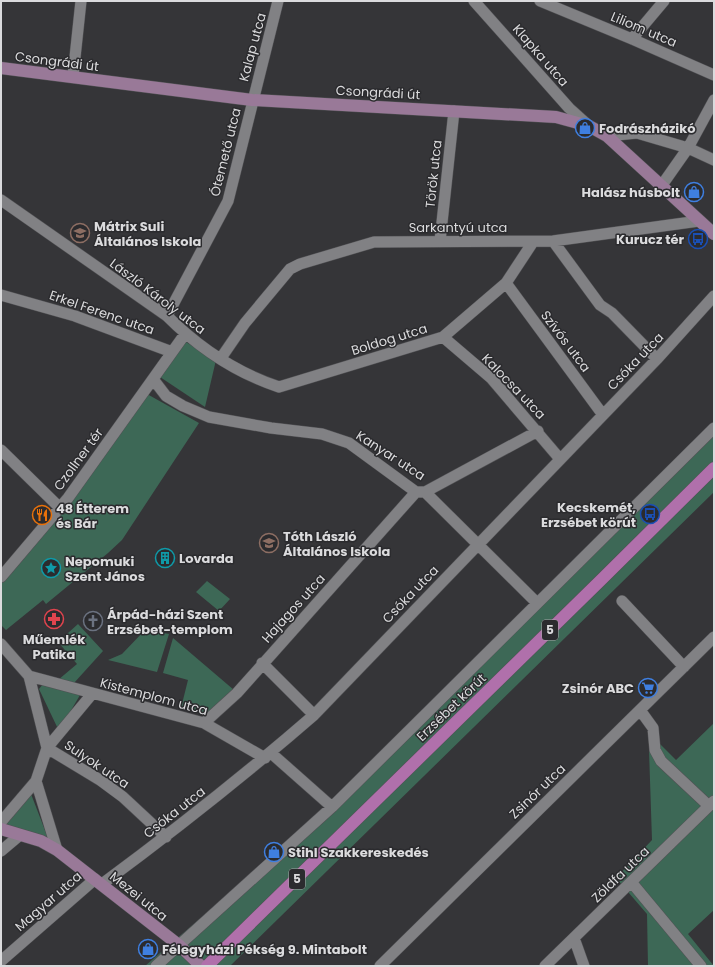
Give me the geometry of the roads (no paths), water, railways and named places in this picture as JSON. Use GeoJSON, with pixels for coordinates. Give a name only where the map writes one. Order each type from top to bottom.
{"type":"FeatureCollection","features":[{"type":"Feature","properties":{"kind":"main road","name":"Erzsébet körút"},"geometry":{"type":"LineString","coordinates":[[207,966],[602,580],[714,468]]}},
{"type":"Feature","properties":{"kind":"street"},"geometry":{"type":"LineString","coordinates":[[73,76],[81,1]]}},
{"type":"Feature","properties":{"kind":"street","name":"Kalap utca"},"geometry":{"type":"LineString","coordinates":[[252,100],[278,1]]}},
{"type":"Feature","properties":{"kind":"street","name":"Klapka utca"},"geometry":{"type":"LineString","coordinates":[[474,1],[555,92],[589,126]]}},
{"type":"Feature","properties":{"kind":"street","name":"Liliom utca"},"geometry":{"type":"LineString","coordinates":[[540,1],[714,75]]}},
{"type":"Feature","properties":{"kind":"street"},"geometry":{"type":"LineString","coordinates":[[632,39],[664,1]]}},
{"type":"Feature","properties":{"kind":"street","name":"Csongrádi út"},"geometry":{"type":"LineString","coordinates":[[1,68],[252,100],[556,117],[589,126],[607,136],[714,234]]}},
{"type":"Feature","properties":{"kind":"street"},"geometry":{"type":"LineString","coordinates":[[555,92],[558,105],[556,117]]}},
{"type":"Feature","properties":{"kind":"street","name":"Ótemető utca"},"geometry":{"type":"LineString","coordinates":[[166,316],[228,201],[252,100]]}},
{"type":"Feature","properties":{"kind":"street"},"geometry":{"type":"LineString","coordinates":[[662,185],[688,148],[714,100]]}},
{"type":"Feature","properties":{"kind":"street","name":"Török utca"},"geometry":{"type":"LineString","coordinates":[[440,241],[454,111]]}},
{"type":"Feature","properties":{"kind":"street"},"geometry":{"type":"LineString","coordinates":[[607,136],[637,133],[688,148],[714,160]]}},
{"type":"Feature","properties":{"kind":"street","name":"László Károly utca"},"geometry":{"type":"LineString","coordinates":[[1,200],[166,316],[185,334],[221,358]]}},
{"type":"Feature","properties":{"kind":"street","name":"Sarkantyú utca"},"geometry":{"type":"LineString","coordinates":[[221,358],[245,323],[290,269],[300,264],[374,242],[553,241],[699,221]]}},
{"type":"Feature","properties":{"kind":"street"},"geometry":{"type":"LineString","coordinates":[[553,241],[600,305],[612,313],[657,359]]}},
{"type":"Feature","properties":{"kind":"street","name":"Boldog utca"},"geometry":{"type":"LineString","coordinates":[[221,358],[259,380],[279,386],[443,337],[506,283],[533,242]]}},
{"type":"Feature","properties":{"kind":"street","name":"Szívós utca"},"geometry":{"type":"LineString","coordinates":[[506,283],[603,415]]}},
{"type":"Feature","properties":{"kind":"street","name":"Erkel Ferenc utca"},"geometry":{"type":"LineString","coordinates":[[1,296],[75,316],[172,352]]}},
{"type":"Feature","properties":{"kind":"street","name":"Csóka utca"},"geometry":{"type":"LineString","coordinates":[[98,881],[166,837],[268,755],[314,714],[657,359],[714,296]]}},
{"type":"Feature","properties":{"kind":"street"},"geometry":{"type":"LineString","coordinates":[[172,352],[185,334]]}},
{"type":"Feature","properties":{"kind":"street","name":"Kalocsa utca"},"geometry":{"type":"LineString","coordinates":[[443,337],[491,378],[538,431],[560,459]]}},
{"type":"Feature","properties":{"kind":"street","name":"Czollner tér"},"geometry":{"type":"LineString","coordinates":[[1,578],[60,508],[172,352]]}},
{"type":"Feature","properties":{"kind":"street","name":"Kanyar utca"},"geometry":{"type":"LineString","coordinates":[[153,379],[166,396],[183,406],[210,417],[271,428],[322,434],[349,443],[421,492],[538,603]]}},
{"type":"Feature","properties":{"kind":"street"},"geometry":{"type":"LineString","coordinates":[[156,966],[180,946],[332,807],[714,428]]}},
{"type":"Feature","properties":{"kind":"street","name":"Hajagos utca"},"geometry":{"type":"LineString","coordinates":[[204,723],[237,693],[262,663],[421,492],[538,431]]}},
{"type":"Feature","properties":{"kind":"street"},"geometry":{"type":"LineString","coordinates":[[1,450],[60,508]]}},
{"type":"Feature","properties":{"kind":"street"},"geometry":{"type":"LineString","coordinates":[[622,601],[684,667]]}},
{"type":"Feature","properties":{"kind":"street","name":"Zsinór utca"},"geometry":{"type":"LineString","coordinates":[[380,966],[714,637]]}},
{"type":"Feature","properties":{"kind":"street"},"geometry":{"type":"LineString","coordinates":[[1,644],[29,676],[47,748]]}},
{"type":"Feature","properties":{"kind":"street"},"geometry":{"type":"LineString","coordinates":[[262,663],[314,714]]}},
{"type":"Feature","properties":{"kind":"street","name":"Kistemplom utca"},"geometry":{"type":"LineString","coordinates":[[29,676],[204,723],[268,755],[332,807]]}},
{"type":"Feature","properties":{"kind":"street"},"geometry":{"type":"LineString","coordinates":[[1,822],[36,781],[47,748],[92,694]]}},
{"type":"Feature","properties":{"kind":"street"},"geometry":{"type":"LineString","coordinates":[[640,710],[653,728],[655,750],[661,761],[711,803]]}},
{"type":"Feature","properties":{"kind":"street","name":"Sulyok utca"},"geometry":{"type":"LineString","coordinates":[[47,748],[100,780],[123,797],[166,837]]}},
{"type":"Feature","properties":{"kind":"street"},"geometry":{"type":"LineString","coordinates":[[36,781],[57,850]]}},
{"type":"Feature","properties":{"kind":"street","name":"Zöldfa utca"},"geometry":{"type":"LineString","coordinates":[[545,966],[632,883],[711,803]]}},
{"type":"Feature","properties":{"kind":"street","name":"Mezei utca"},"geometry":{"type":"LineString","coordinates":[[1,830],[41,841],[57,850],[180,946],[201,966]]}},
{"type":"Feature","properties":{"kind":"street"},"geometry":{"type":"LineString","coordinates":[[1,851],[20,835]]}},
{"type":"Feature","properties":{"kind":"street","name":"Magyar utca"},"geometry":{"type":"LineString","coordinates":[[1,961],[98,881]]}},
{"type":"Feature","properties":{"kind":"street"},"geometry":{"type":"LineString","coordinates":[[632,883],[701,966]]}},
{"type":"Feature","properties":{"kind":"street"},"geometry":{"type":"LineString","coordinates":[[574,938],[584,966]]}},
{"type":"Feature","properties":{"kind":"place","name":"Fodrászházikó"},"geometry":{"type":"Point","coordinates":[585,128]}},
{"type":"Feature","properties":{"kind":"place","name":"Halász húsbolt"},"geometry":{"type":"Point","coordinates":[694,192]}},
{"type":"Feature","properties":{"kind":"place","name":"Mátrix Suli Általános Iskola"},"geometry":{"type":"Point","coordinates":[80,233]}},
{"type":"Feature","properties":{"kind":"place","name":"Kurucz tér"},"geometry":{"type":"Point","coordinates":[698,239]}},
{"type":"Feature","properties":{"kind":"place","name":"Kecskemét, Erzsébet körút"},"geometry":{"type":"Point","coordinates":[650,514]}},
{"type":"Feature","properties":{"kind":"place","name":"48 Étterem és Bár"},"geometry":{"type":"Point","coordinates":[42,515]}},
{"type":"Feature","properties":{"kind":"place","name":"Tóth László Általános Iskola"},"geometry":{"type":"Point","coordinates":[269,543]}},
{"type":"Feature","properties":{"kind":"place","name":"Lovarda"},"geometry":{"type":"Point","coordinates":[165,558]}},
{"type":"Feature","properties":{"kind":"place","name":"Nepomuki Szent János"},"geometry":{"type":"Point","coordinates":[51,568]}},
{"type":"Feature","properties":{"kind":"place","name":"Műemlék Patika"},"geometry":{"type":"Point","coordinates":[54,619]}},
{"type":"Feature","properties":{"kind":"place","name":"Árpád-házi Szent Erzsébet-templom"},"geometry":{"type":"Point","coordinates":[93,621]}},
{"type":"Feature","properties":{"kind":"place","name":"Zsinór ABC"},"geometry":{"type":"Point","coordinates":[648,688]}},
{"type":"Feature","properties":{"kind":"place","name":"Stihl Szakkereskedés"},"geometry":{"type":"Point","coordinates":[274,852]}},
{"type":"Feature","properties":{"kind":"place","name":"Félegyházi Pékség 9. Mintabolt"},"geometry":{"type":"Point","coordinates":[148,949]}}]}
